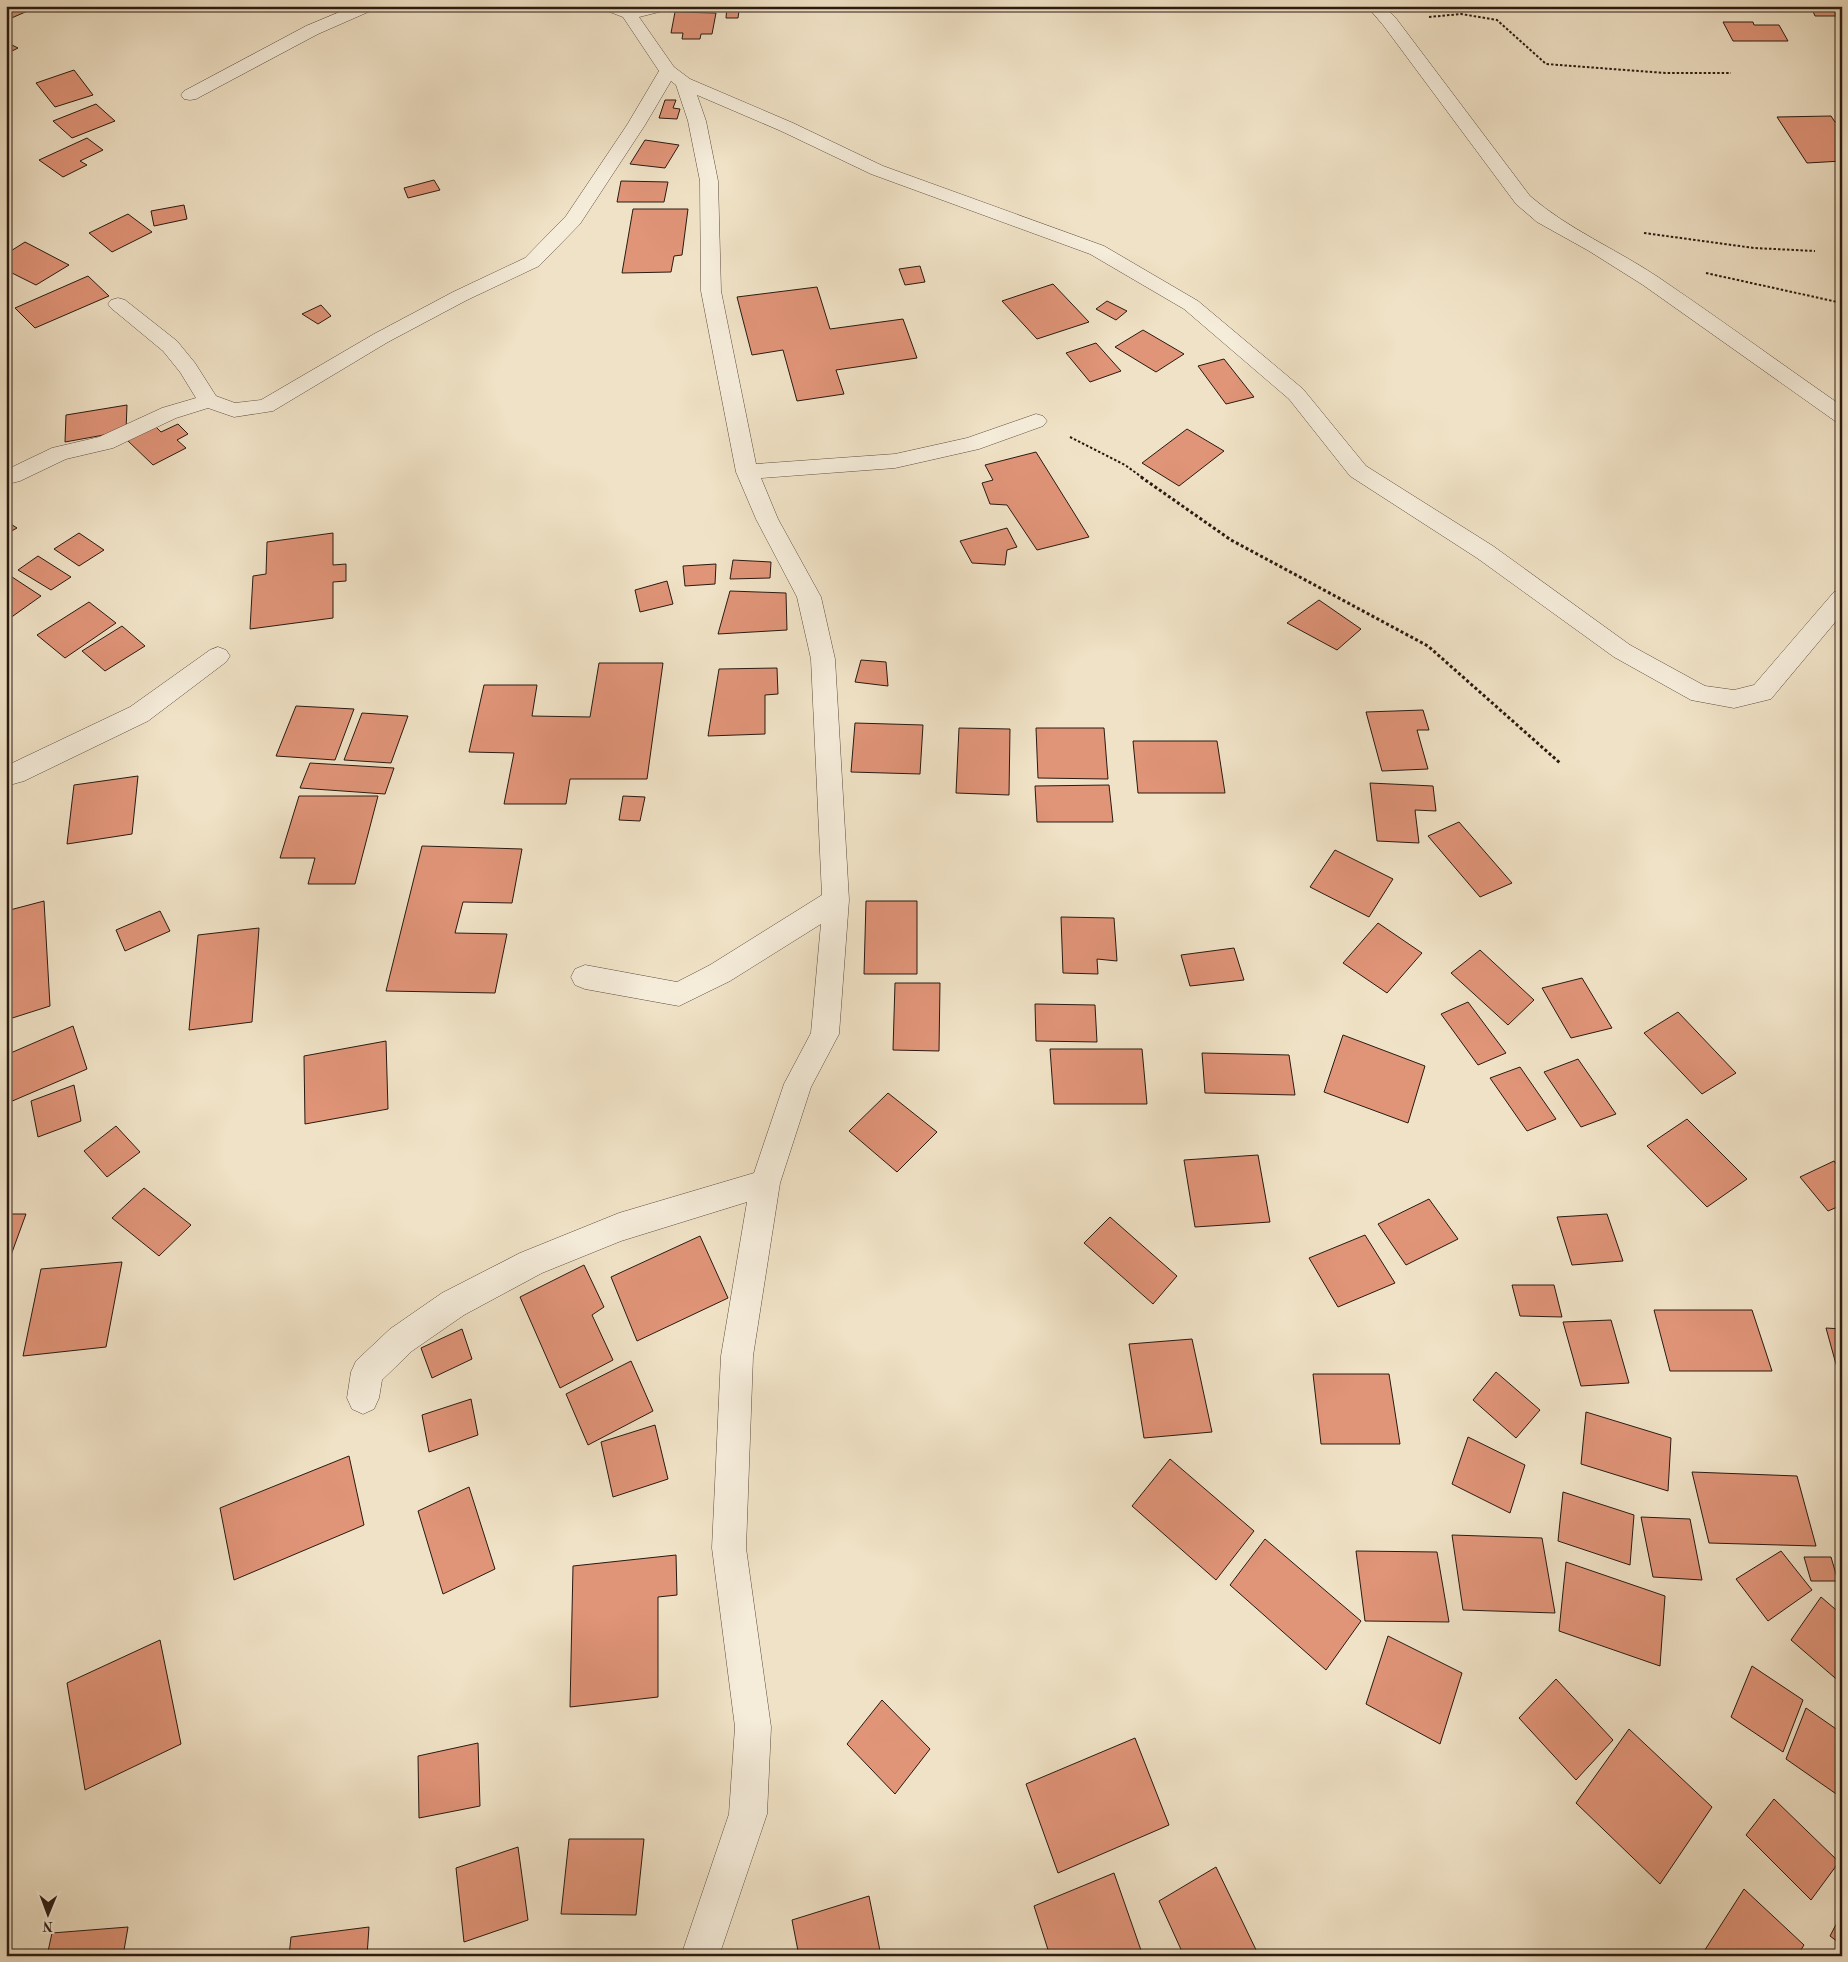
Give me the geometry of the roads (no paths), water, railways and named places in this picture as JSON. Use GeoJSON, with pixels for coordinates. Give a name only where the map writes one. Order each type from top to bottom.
{"type":"FeatureCollection","features":[{"type":"Feature","properties":{"kind":"street"},"geometry":{"type":"LineString","coordinates":[[190,95],[312,30],[369,6]]}},
{"type":"Feature","properties":{"kind":"street"},"geometry":{"type":"LineString","coordinates":[[619,9],[665,6]]}},
{"type":"Feature","properties":{"kind":"street"},"geometry":{"type":"LineString","coordinates":[[1375,6],[1389,21],[1523,200],[1544,218],[1596,247],[1650,281],[1842,416]]}},
{"type":"Feature","properties":{"kind":"street"},"geometry":{"type":"LineString","coordinates":[[619,9],[668,71],[684,83],[787,127],[877,170],[1098,250],[1191,305],[1296,394],[1358,471],[1485,552],[1622,651],[1700,694],[1734,699],[1762,693],[1842,598]]}},
{"type":"Feature","properties":{"kind":"street"},"geometry":{"type":"LineString","coordinates":[[12,476],[60,453],[105,443],[168,413],[209,401],[234,410],[266,406],[381,338],[460,296],[532,262],[573,220],[636,126],[668,71]]}},
{"type":"Feature","properties":{"kind":"street"},"geometry":{"type":"LineString","coordinates":[[684,83],[697,120],[709,181],[711,291],[746,472],[767,519],[810,597],[823,659],[836,900],[825,1034],[798,1084],[765,1182],[737,1356],[729,1548],[753,1727],[748,1814],[700,1956]]}},
{"type":"Feature","properties":{"kind":"street"},"geometry":{"type":"LineString","coordinates":[[118,304],[170,346],[188,368],[209,401]]}},
{"type":"Feature","properties":{"kind":"street"},"geometry":{"type":"LineString","coordinates":[[746,472],[895,461],[971,444],[1036,421]]}},
{"type":"Feature","properties":{"kind":"street"},"geometry":{"type":"LineString","coordinates":[[6,776],[24,770],[139,714],[218,656]]}},
{"type":"Feature","properties":{"kind":"street"},"geometry":{"type":"LineString","coordinates":[[586,977],[678,994],[720,973],[836,900]]}},
{"type":"Feature","properties":{"kind":"street"},"geometry":{"type":"LineString","coordinates":[[363,1398],[367,1372],[401,1340],[453,1304],[531,1263],[619,1227],[765,1182]]}}]}
